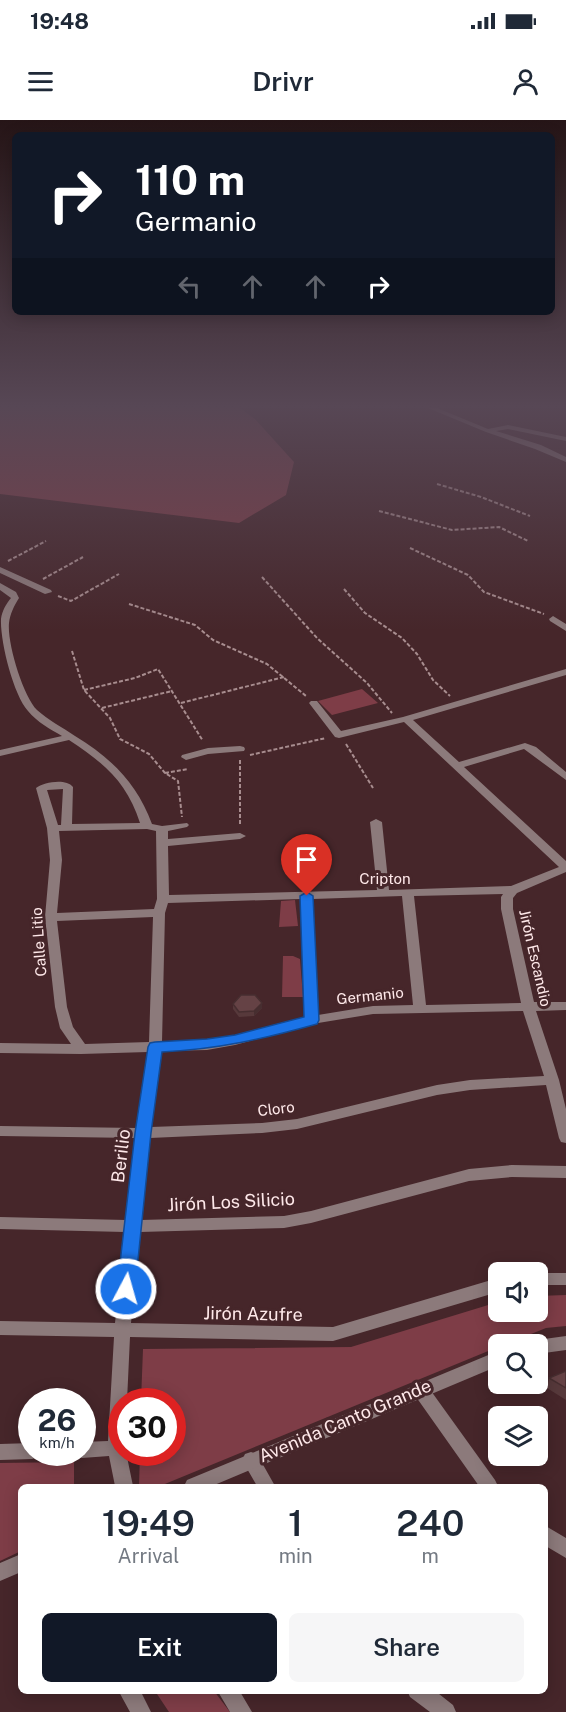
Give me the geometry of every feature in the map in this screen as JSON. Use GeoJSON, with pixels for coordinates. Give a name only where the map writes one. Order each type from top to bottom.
{"type":"FeatureCollection","features":[{"type":"Feature","properties":{"kind":"street"},"geometry":{"type":"LineString","coordinates":[[0,570],[48,592]]}},
{"type":"Feature","properties":{"kind":"street"},"geometry":{"type":"LineString","coordinates":[[0,586],[13,594],[15,598],[6,615],[4,629],[24,701],[40,718],[104,760],[130,786],[141,804],[147,826],[163,836],[240,836]]}},
{"type":"Feature","properties":{"kind":"street"},"geometry":{"type":"LineString","coordinates":[[553,620],[566,628]]}},
{"type":"Feature","properties":{"kind":"street"},"geometry":{"type":"LineString","coordinates":[[314,703],[339,735],[403,720],[566,672]]}},
{"type":"Feature","properties":{"kind":"street"},"geometry":{"type":"LineString","coordinates":[[403,720],[566,867]]}},
{"type":"Feature","properties":{"kind":"street"},"geometry":{"type":"LineString","coordinates":[[0,753],[70,737]]}},
{"type":"Feature","properties":{"kind":"street"},"geometry":{"type":"LineString","coordinates":[[456,766],[525,746],[566,777]]}},
{"type":"Feature","properties":{"kind":"street"},"geometry":{"type":"LineString","coordinates":[[186,757],[208,751],[240,749]]}},
{"type":"Feature","properties":{"kind":"street"},"geometry":{"type":"LineString","coordinates":[[376,822],[383,893]]}},
{"type":"Feature","properties":{"kind":"street"},"geometry":{"type":"LineString","coordinates":[[163,836],[183,825]]}},
{"type":"Feature","properties":{"kind":"street","name":"Calle Litio"},"geometry":{"type":"LineString","coordinates":[[81,1049],[67,1028],[61,1007],[51,917],[60,827],[147,826]]}},
{"type":"Feature","properties":{"kind":"street","name":"Berilio"},"geometry":{"type":"LineString","coordinates":[[119,1388],[122,1331],[133,1226],[155,1047],[163,836]]}},
{"type":"Feature","properties":{"kind":"street","name":"Cripton"},"geometry":{"type":"LineString","coordinates":[[51,917],[161,906],[307,896],[383,893],[408,895],[513,890],[566,867]]}},
{"type":"Feature","properties":{"kind":"street","name":"Jirón Escandio"},"geometry":{"type":"LineString","coordinates":[[513,890],[507,897],[507,909],[528,1006],[552,1080],[566,1138]]}},
{"type":"Feature","properties":{"kind":"street"},"geometry":{"type":"LineString","coordinates":[[408,895],[420,1008]]}},
{"type":"Feature","properties":{"kind":"street"},"geometry":{"type":"LineString","coordinates":[[307,896],[312,1020]]}},
{"type":"Feature","properties":{"kind":"street","name":"Germanio"},"geometry":{"type":"LineString","coordinates":[[0,1048],[81,1049],[207,1045],[312,1020],[373,1010],[566,1006]]}},
{"type":"Feature","properties":{"kind":"street","name":"Cloro"},"geometry":{"type":"LineString","coordinates":[[0,1131],[143,1133],[262,1128],[297,1124],[437,1090],[470,1085],[552,1080]]}},
{"type":"Feature","properties":{"kind":"street","name":"Jirón Los Silicio"},"geometry":{"type":"LineString","coordinates":[[0,1223],[133,1226],[284,1222],[311,1217],[469,1175],[566,1172]]}},
{"type":"Feature","properties":{"kind":"street"},"geometry":{"type":"LineString","coordinates":[[548,1279],[566,1279]]}},
{"type":"Feature","properties":{"kind":"street","name":"Jirón Azufre"},"geometry":{"type":"LineString","coordinates":[[0,1328],[333,1334],[488,1288]]}},
{"type":"Feature","properties":{"kind":"street"},"geometry":{"type":"LineString","coordinates":[[548,1345],[566,1342]]}},
{"type":"Feature","properties":{"kind":"street","name":"Avenida Canto Grande"},"geometry":{"type":"LineString","coordinates":[[198,1484],[488,1362]]}},
{"type":"Feature","properties":{"kind":"street"},"geometry":{"type":"LineString","coordinates":[[420,1389],[488,1484]]}},
{"type":"Feature","properties":{"kind":"street"},"geometry":{"type":"LineString","coordinates":[[0,1452],[18,1452]]}},
{"type":"Feature","properties":{"kind":"street"},"geometry":{"type":"LineString","coordinates":[[252,1460],[265,1484]]}},
{"type":"Feature","properties":{"kind":"street","name":"Berilio"},"geometry":{"type":"LineString","coordinates":[[120,1466],[124,1484]]}},
{"type":"Feature","properties":{"kind":"street"},"geometry":{"type":"LineString","coordinates":[[548,1537],[566,1548]]}},
{"type":"Feature","properties":{"kind":"street"},"geometry":{"type":"LineString","coordinates":[[0,1572],[18,1564]]}},
{"type":"Feature","properties":{"kind":"street"},"geometry":{"type":"LineString","coordinates":[[130,1694],[141,1712]]}},
{"type":"Feature","properties":{"kind":"street"},"geometry":{"type":"LineString","coordinates":[[230,1694],[242,1712]]}},
{"type":"Feature","properties":{"kind":"street"},"geometry":{"type":"LineString","coordinates":[[422,1694],[446,1712]]}},
{"type":"Feature","properties":{"kind":"path"},"geometry":{"type":"LineString","coordinates":[[436,484],[481,497],[530,516]]}},
{"type":"Feature","properties":{"kind":"path"},"geometry":{"type":"LineString","coordinates":[[379,511],[452,530],[499,527],[528,541]]}},
{"type":"Feature","properties":{"kind":"path"},"geometry":{"type":"LineString","coordinates":[[0,565],[46,541]]}},
{"type":"Feature","properties":{"kind":"path"},"geometry":{"type":"LineString","coordinates":[[410,548],[468,575],[483,592],[538,611],[553,620]]}},
{"type":"Feature","properties":{"kind":"path"},"geometry":{"type":"LineString","coordinates":[[33,584],[84,557]]}},
{"type":"Feature","properties":{"kind":"path"},"geometry":{"type":"LineString","coordinates":[[71,602],[119,574]]}},
{"type":"Feature","properties":{"kind":"path"},"geometry":{"type":"LineString","coordinates":[[262,577],[317,638],[367,683],[403,720]]}},
{"type":"Feature","properties":{"kind":"path"},"geometry":{"type":"LineString","coordinates":[[344,589],[349,592],[365,614],[402,638],[417,654],[433,680],[458,704]]}},
{"type":"Feature","properties":{"kind":"path"},"geometry":{"type":"LineString","coordinates":[[129,604],[195,624],[213,640],[267,664],[314,703]]}},
{"type":"Feature","properties":{"kind":"path"},"geometry":{"type":"LineString","coordinates":[[72,651],[84,690],[110,718],[120,740],[149,754],[165,773],[178,781],[183,825]]}},
{"type":"Feature","properties":{"kind":"path"},"geometry":{"type":"LineString","coordinates":[[84,690],[135,678],[158,669],[181,703],[208,751]]}},
{"type":"Feature","properties":{"kind":"path"},"geometry":{"type":"LineString","coordinates":[[181,703],[284,677]]}},
{"type":"Feature","properties":{"kind":"path"},"geometry":{"type":"LineString","coordinates":[[102,708],[172,691]]}},
{"type":"Feature","properties":{"kind":"path"},"geometry":{"type":"LineString","coordinates":[[339,735],[356,757],[374,788]]}},
{"type":"Feature","properties":{"kind":"path"},"geometry":{"type":"LineString","coordinates":[[240,749],[240,836]]}},
{"type":"Feature","properties":{"kind":"shaded area"},"geometry":{"type":"Polygon","coordinates":[[[0,482],[289,482],[286,495],[239,523],[0,494],[0,482]]]}},
{"type":"Feature","properties":{"kind":"shaded area"},"geometry":{"type":"Polygon","coordinates":[[[362,689],[378,703],[332,715],[318,701],[362,689]]]}},
{"type":"Feature","properties":{"kind":"shaded area"},"geometry":{"type":"Polygon","coordinates":[[[295,900],[298,926],[279,927],[281,901],[295,900]]]}},
{"type":"Feature","properties":{"kind":"shaded area"},"geometry":{"type":"Polygon","coordinates":[[[283,956],[300,959],[303,997],[282,997],[283,956]]]}},
{"type":"Feature","properties":{"kind":"shaded area"},"geometry":{"type":"Polygon","coordinates":[[[566,1295],[566,1326],[546,1328],[531,1334],[488,1334],[488,1351],[165,1484],[139,1484],[140,1466],[186,1466],[186,1388],[142,1388],[143,1349],[351,1347],[488,1305],[488,1322],[548,1322],[548,1296],[566,1295]]]}},
{"type":"Feature","properties":{"kind":"shaded area"},"geometry":{"type":"Polygon","coordinates":[[[0,1463],[18,1463],[18,1466],[74,1466],[74,1484],[18,1484],[18,1552],[0,1561],[0,1463]]]}},
{"type":"Feature","properties":{"kind":"shaded area"},"geometry":{"type":"Polygon","coordinates":[[[157,1694],[216,1694],[230,1712],[169,1712],[157,1694]]]}},
{"type":"Feature","properties":{"kind":"building"},"geometry":{"type":"Polygon","coordinates":[[[241,995],[255,995],[262,1003],[254,1011],[239,1012],[233,1004],[241,995]]]}},
{"type":"Feature","properties":{"kind":"building"},"geometry":{"type":"Polygon","coordinates":[[[566,1371],[566,1388],[549,1378],[566,1371]]]}},
{"type":"Feature","properties":{"kind":"route"},"geometry":{"type":"LineString","coordinates":[[126,1289],[155,1047],[207,1045],[312,1020],[307,896]]}}]}
